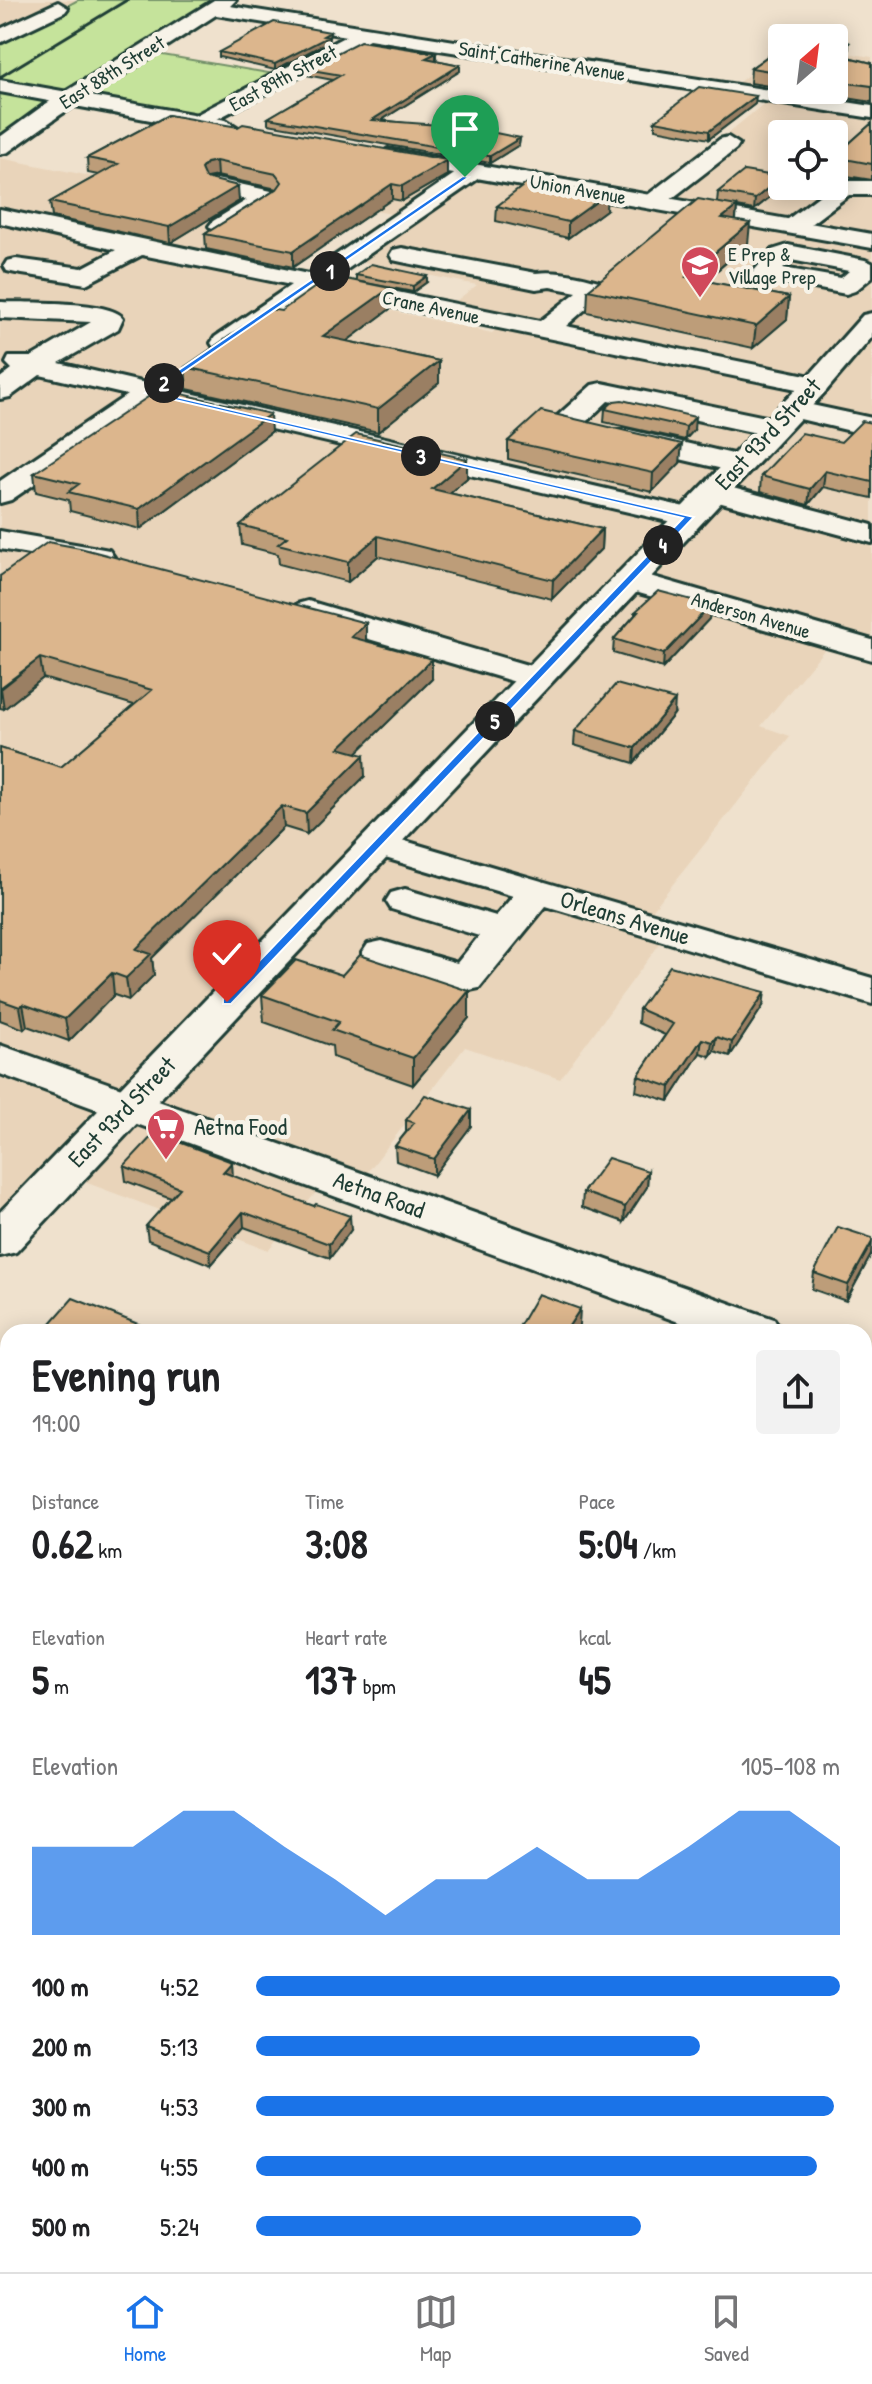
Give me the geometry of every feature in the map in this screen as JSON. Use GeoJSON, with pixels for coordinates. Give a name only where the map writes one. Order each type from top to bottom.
{"type":"FeatureCollection","features":[{"type":"Feature","properties":{"kind":"street","name":"Saint Catherine Avenue"},"geometry":{"type":"LineString","coordinates":[[219,4],[366,33],[871,111]]}},
{"type":"Feature","properties":{"kind":"street","name":"East 88th Street"},"geometry":{"type":"LineString","coordinates":[[0,147],[70,98],[219,4]]}},
{"type":"Feature","properties":{"kind":"street"},"geometry":{"type":"LineString","coordinates":[[0,37],[58,8]]}},
{"type":"Feature","properties":{"kind":"street","name":"East 89th Street"},"geometry":{"type":"LineString","coordinates":[[200,122],[366,33]]}},
{"type":"Feature","properties":{"kind":"street"},"geometry":{"type":"LineString","coordinates":[[2,86],[244,130]]}},
{"type":"Feature","properties":{"kind":"street"},"geometry":{"type":"LineString","coordinates":[[653,202],[728,144]]}},
{"type":"Feature","properties":{"kind":"street","name":"Union Avenue"},"geometry":{"type":"LineString","coordinates":[[362,151],[861,239]]}},
{"type":"Feature","properties":{"kind":"street"},"geometry":{"type":"LineString","coordinates":[[0,494],[474,171]]}},
{"type":"Feature","properties":{"kind":"street"},"geometry":{"type":"LineString","coordinates":[[174,255],[268,197],[216,186]]}},
{"type":"Feature","properties":{"kind":"street"},"geometry":{"type":"LineString","coordinates":[[792,227],[844,188],[872,188]]}},
{"type":"Feature","properties":{"kind":"street","name":"Crane Avenue"},"geometry":{"type":"LineString","coordinates":[[0,216],[174,255],[545,330],[793,408]]}},
{"type":"Feature","properties":{"kind":"street"},"geometry":{"type":"LineString","coordinates":[[391,229],[551,260],[565,259]]}},
{"type":"Feature","properties":{"kind":"street"},"geometry":{"type":"LineString","coordinates":[[402,255],[428,237]]}},
{"type":"Feature","properties":{"kind":"street"},"geometry":{"type":"LineString","coordinates":[[829,260],[861,239]]}},
{"type":"Feature","properties":{"kind":"street"},"geometry":{"type":"LineString","coordinates":[[16,266],[86,276],[139,247]]}},
{"type":"Feature","properties":{"kind":"street"},"geometry":{"type":"LineString","coordinates":[[365,247],[536,281],[550,279],[597,288],[545,330]]}},
{"type":"Feature","properties":{"kind":"street"},"geometry":{"type":"LineString","coordinates":[[490,319],[536,281]]}},
{"type":"Feature","properties":{"kind":"street"},"geometry":{"type":"LineString","coordinates":[[0,310],[110,318],[109,323],[35,366],[0,391]]}},
{"type":"Feature","properties":{"kind":"street","name":"East 93rd Street"},"geometry":{"type":"LineString","coordinates":[[0,1240],[868,331]]}},
{"type":"Feature","properties":{"kind":"street"},"geometry":{"type":"LineString","coordinates":[[0,360],[702,505],[872,534]]}},
{"type":"Feature","properties":{"kind":"street"},"geometry":{"type":"LineString","coordinates":[[740,464],[564,425],[602,391],[793,408],[872,427]]}},
{"type":"Feature","properties":{"kind":"street"},"geometry":{"type":"LineString","coordinates":[[0,540],[129,565]]}},
{"type":"Feature","properties":{"kind":"street","name":"Anderson Avenue"},"geometry":{"type":"LineString","coordinates":[[629,580],[872,650]]}},
{"type":"Feature","properties":{"kind":"street"},"geometry":{"type":"LineString","coordinates":[[279,603],[353,622],[536,678]]}},
{"type":"Feature","properties":{"kind":"street","name":"Orleans Avenue"},"geometry":{"type":"LineString","coordinates":[[378,844],[872,991]]}},
{"type":"Feature","properties":{"kind":"street"},"geometry":{"type":"LineString","coordinates":[[382,953],[465,979],[537,892]]}},
{"type":"Feature","properties":{"kind":"street"},"geometry":{"type":"LineString","coordinates":[[405,901],[504,931]]}},
{"type":"Feature","properties":{"kind":"street","name":"Aetna Road"},"geometry":{"type":"LineString","coordinates":[[0,1059],[735,1324]]}},
{"type":"Feature","properties":{"kind":"shaded area"},"geometry":{"type":"Polygon","coordinates":[[[0,0],[77,0],[0,42],[0,0]]]}},
{"type":"Feature","properties":{"kind":"shaded area"},"geometry":{"type":"Polygon","coordinates":[[[848,53],[872,57],[872,650],[833,639],[761,726],[790,736],[643,922],[669,931],[560,1079],[465,1047],[356,1187],[328,1178],[268,1250],[63,1174],[0,1240],[0,158],[141,186],[168,171],[294,195],[193,257],[313,283],[303,291],[492,333],[504,323],[444,310],[477,285],[348,259],[407,217],[323,201],[391,156],[645,201],[768,100],[768,104],[848,104],[848,53]]]}},
{"type":"Feature","properties":{"kind":"shaded area"},"geometry":{"type":"Polygon","coordinates":[[[768,59],[768,96],[729,90],[768,59]]]}},
{"type":"Feature","properties":{"kind":"green space"},"geometry":{"type":"Polygon","coordinates":[[[78,0],[227,0],[145,52],[286,76],[200,122],[70,98],[0,147],[0,42],[78,0]]]}},
{"type":"Feature","properties":{"kind":"building"},"geometry":{"type":"Polygon","coordinates":[[[274,22],[330,32],[323,36],[328,37],[275,64],[219,52],[274,22]]]}},
{"type":"Feature","properties":{"kind":"building"},"geometry":{"type":"Polygon","coordinates":[[[360,41],[436,53],[426,58],[460,65],[372,120],[466,127],[520,138],[490,156],[268,118],[341,75],[306,69],[360,41]]]}},
{"type":"Feature","properties":{"kind":"building"},"geometry":{"type":"Polygon","coordinates":[[[768,56],[768,71],[751,68],[768,56]]]}},
{"type":"Feature","properties":{"kind":"building"},"geometry":{"type":"Polygon","coordinates":[[[848,57],[872,63],[872,86],[848,83],[848,57]]]}},
{"type":"Feature","properties":{"kind":"building"},"geometry":{"type":"Polygon","coordinates":[[[699,87],[756,96],[709,131],[655,121],[699,87]]]}},
{"type":"Feature","properties":{"kind":"building"},"geometry":{"type":"Polygon","coordinates":[[[168,115],[238,127],[243,124],[447,160],[402,186],[392,184],[293,251],[205,234],[277,189],[282,182],[276,174],[216,161],[206,163],[201,169],[205,178],[238,186],[169,227],[50,202],[118,164],[87,158],[168,115]]]}},
{"type":"Feature","properties":{"kind":"building"},"geometry":{"type":"Polygon","coordinates":[[[872,123],[872,164],[848,160],[848,144],[872,123]]]}},
{"type":"Feature","properties":{"kind":"building"},"geometry":{"type":"Polygon","coordinates":[[[744,171],[768,175],[768,188],[755,199],[718,192],[744,171]]]}},
{"type":"Feature","properties":{"kind":"building"},"geometry":{"type":"Polygon","coordinates":[[[527,183],[607,194],[568,222],[497,206],[527,183]]]}},
{"type":"Feature","properties":{"kind":"building"},"geometry":{"type":"Polygon","coordinates":[[[698,199],[737,206],[722,218],[750,223],[686,277],[789,297],[756,326],[588,290],[698,199]]]}},
{"type":"Feature","properties":{"kind":"building"},"geometry":{"type":"Polygon","coordinates":[[[371,264],[427,276],[413,286],[356,275],[371,264]]]}},
{"type":"Feature","properties":{"kind":"building"},"geometry":{"type":"Polygon","coordinates":[[[331,276],[390,288],[323,336],[439,361],[378,409],[185,367],[269,309],[281,311],[331,276]]]}},
{"type":"Feature","properties":{"kind":"building"},"geometry":{"type":"Polygon","coordinates":[[[160,389],[270,414],[139,509],[68,492],[79,484],[34,473],[160,389]]]}},
{"type":"Feature","properties":{"kind":"building"},"geometry":{"type":"Polygon","coordinates":[[[622,400],[695,417],[686,427],[605,409],[614,401],[622,400]]]}},
{"type":"Feature","properties":{"kind":"building"},"geometry":{"type":"Polygon","coordinates":[[[541,411],[682,444],[653,473],[508,441],[541,411]]]}},
{"type":"Feature","properties":{"kind":"building"},"geometry":{"type":"Polygon","coordinates":[[[862,421],[872,423],[872,482],[825,471],[810,489],[761,476],[802,433],[841,442],[862,421]]]}},
{"type":"Feature","properties":{"kind":"building"},"geometry":{"type":"Polygon","coordinates":[[[356,434],[467,459],[432,489],[602,529],[553,580],[378,536],[348,562],[278,544],[287,537],[240,525],[356,434]]]}},
{"type":"Feature","properties":{"kind":"building"},"geometry":{"type":"Polygon","coordinates":[[[48,542],[366,623],[351,637],[432,659],[339,748],[364,755],[306,813],[282,806],[136,949],[151,954],[126,978],[112,973],[65,1019],[23,1004],[20,1007],[0,1000],[0,748],[61,767],[152,690],[40,658],[0,688],[0,576],[48,542]]]}},
{"type":"Feature","properties":{"kind":"building"},"geometry":{"type":"Polygon","coordinates":[[[658,591],[711,605],[664,654],[614,639],[638,612],[635,612],[658,591]]]}},
{"type":"Feature","properties":{"kind":"building"},"geometry":{"type":"Polygon","coordinates":[[[616,684],[675,700],[635,748],[575,731],[616,684]]]}},
{"type":"Feature","properties":{"kind":"building"},"geometry":{"type":"Polygon","coordinates":[[[360,955],[469,991],[413,1058],[332,1030],[339,1022],[262,995],[296,960],[342,975],[360,955]]]}},
{"type":"Feature","properties":{"kind":"building"},"geometry":{"type":"Polygon","coordinates":[[[670,966],[765,992],[732,1042],[716,1037],[712,1042],[702,1039],[670,1087],[638,1076],[673,1024],[639,1009],[670,966]]]}},
{"type":"Feature","properties":{"kind":"building"},"geometry":{"type":"Polygon","coordinates":[[[425,1095],[471,1110],[434,1159],[395,1146],[414,1123],[406,1120],[425,1095]]]}},
{"type":"Feature","properties":{"kind":"building"},"geometry":{"type":"Polygon","coordinates":[[[155,1133],[232,1162],[223,1172],[350,1216],[329,1244],[243,1212],[210,1251],[146,1226],[180,1188],[124,1166],[155,1133]]]}},
{"type":"Feature","properties":{"kind":"building"},"geometry":{"type":"Polygon","coordinates":[[[608,1158],[648,1171],[625,1207],[583,1192],[608,1158]]]}},
{"type":"Feature","properties":{"kind":"building"},"geometry":{"type":"Polygon","coordinates":[[[838,1227],[872,1238],[848,1285],[814,1273],[838,1227]]]}},
{"type":"Feature","properties":{"kind":"building"},"geometry":{"type":"Polygon","coordinates":[[[538,1294],[580,1309],[570,1324],[521,1324],[538,1294]]]}},
{"type":"Feature","properties":{"kind":"building"},"geometry":{"type":"Polygon","coordinates":[[[73,1298],[138,1324],[50,1324],[73,1298]]]}},
{"type":"Feature","properties":{"kind":"railway"},"geometry":{"type":"LineString","coordinates":[[0,77],[127,0]]}},
{"type":"Feature","properties":{"kind":"place","name":"E Prep & Village Prep"},"geometry":{"type":"Point","coordinates":[700,299]}},
{"type":"Feature","properties":{"kind":"place","name":"Aetna Food"},"geometry":{"type":"Point","coordinates":[166,1161]}},
{"type":"Feature","properties":{"kind":"route"},"geometry":{"type":"LineString","coordinates":[[227,1002],[689,517],[149,393],[465,177]]}}]}
